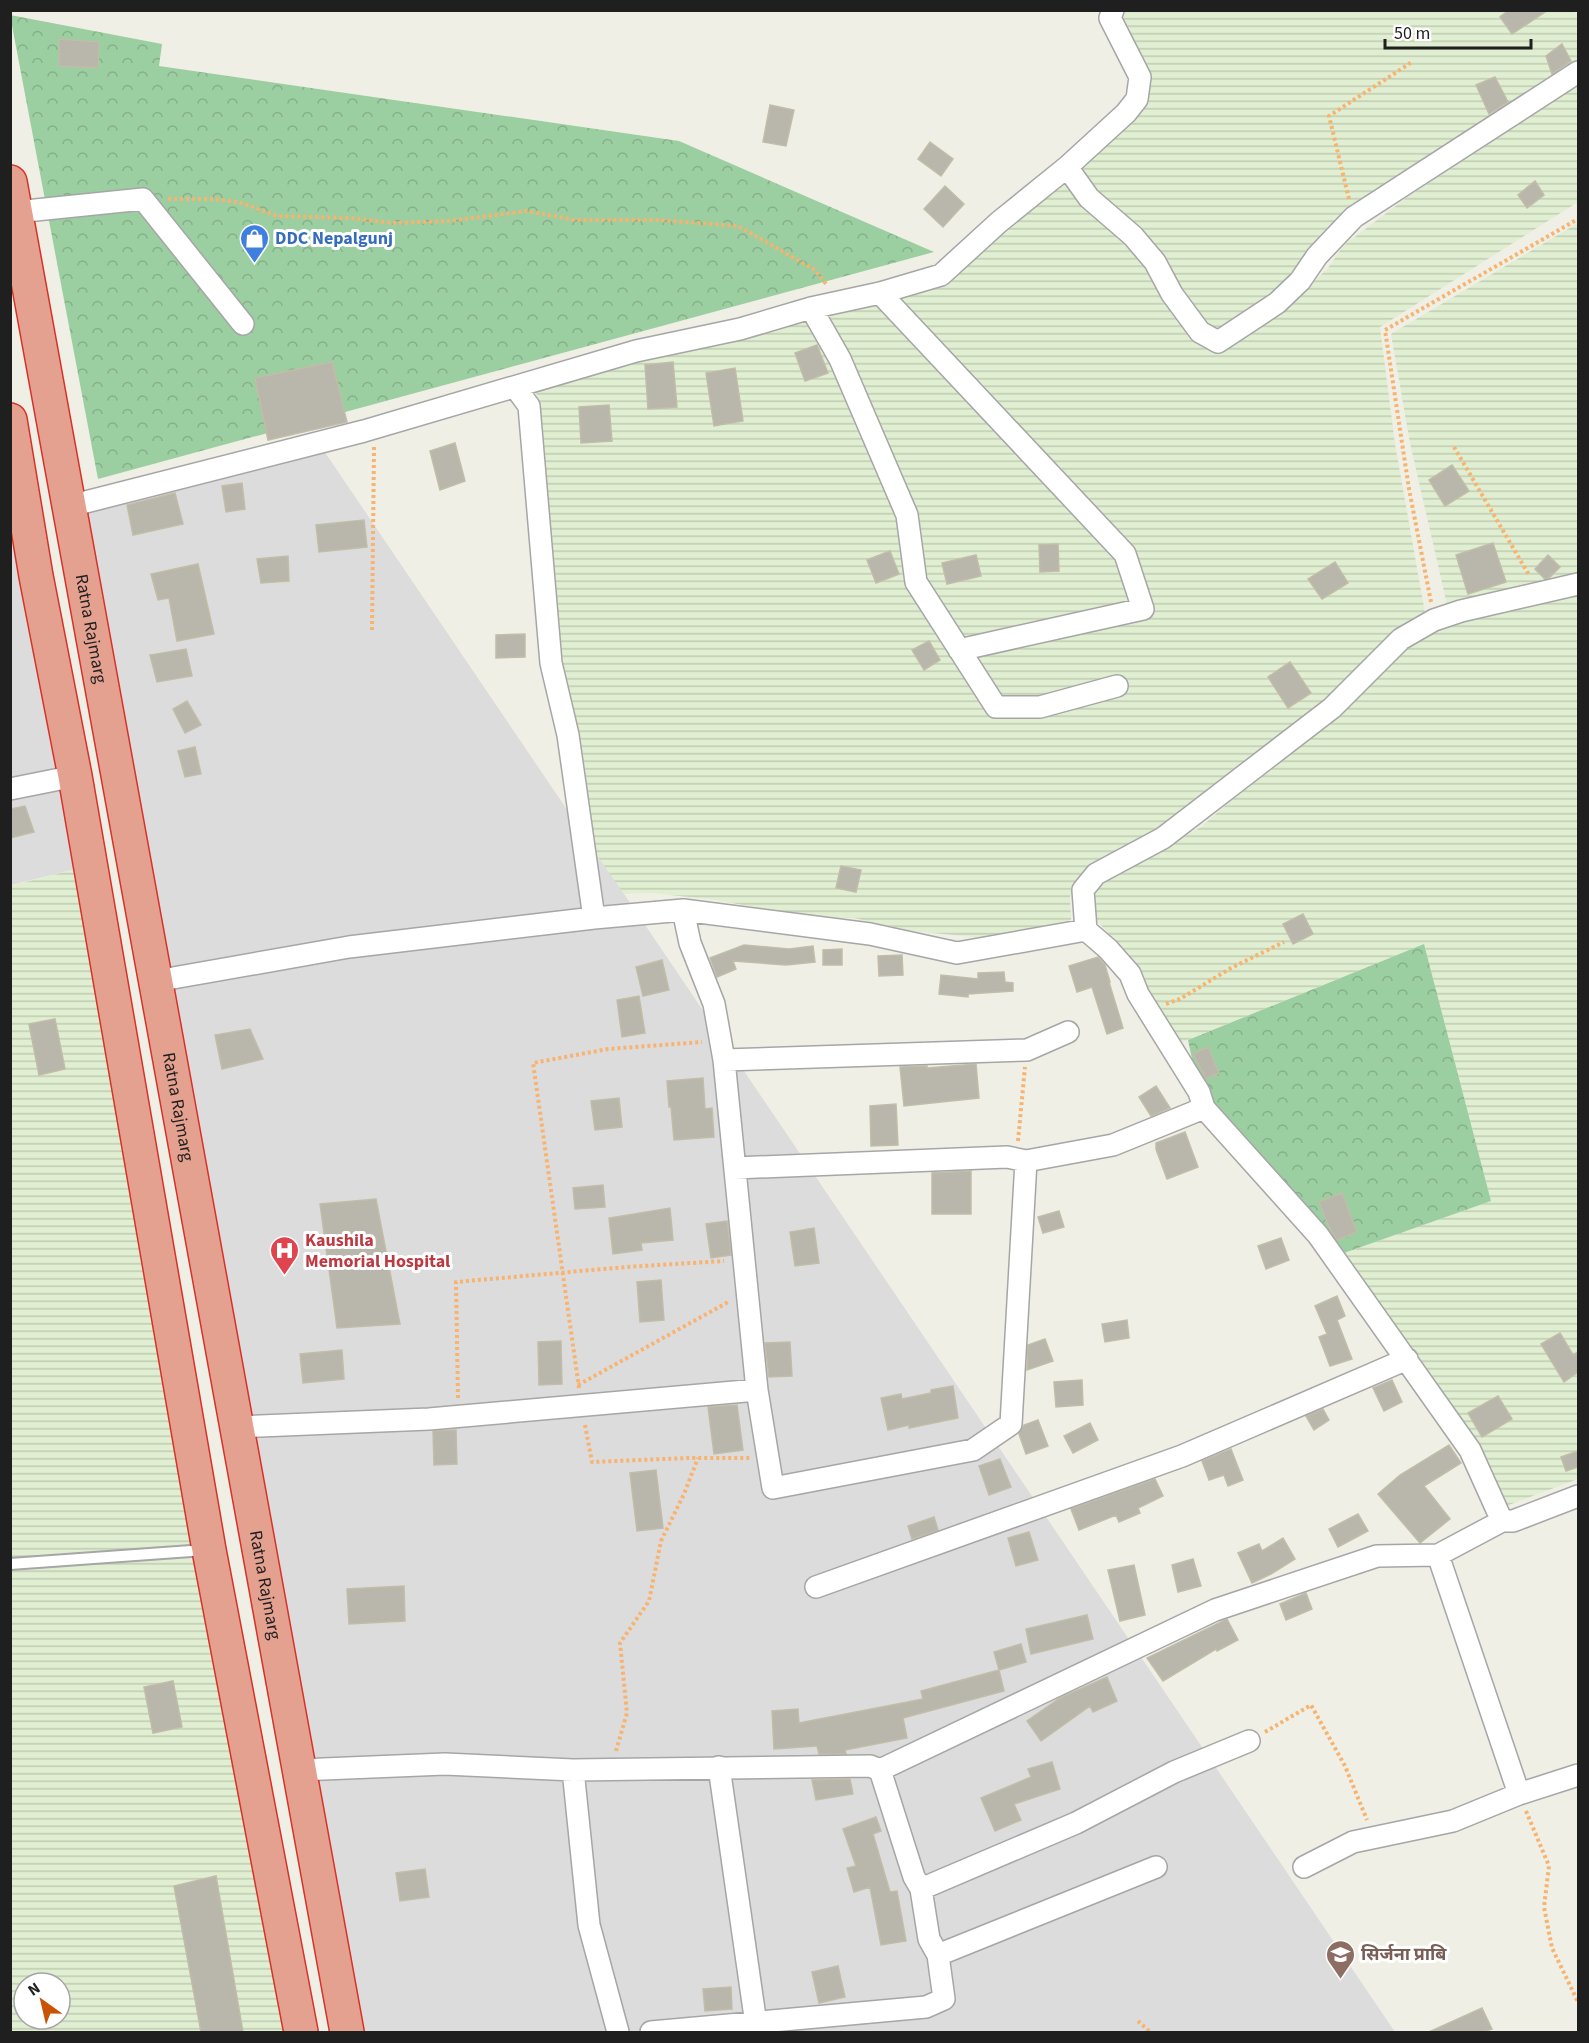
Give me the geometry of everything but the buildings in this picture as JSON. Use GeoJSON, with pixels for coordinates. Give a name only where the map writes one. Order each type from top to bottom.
{"type":"FeatureCollection","features":[{"type":"Feature","properties":{"kind":"highway","name":"Ratna Rajmarg"},"geometry":{"type":"LineString","coordinates":[[13,197],[347,2032]]}},
{"type":"Feature","properties":{"kind":"highway"},"geometry":{"type":"LineString","coordinates":[[10,420],[36,576],[75,776],[208,1550],[301,2032]]}},
{"type":"Feature","properties":{"kind":"street"},"geometry":{"type":"LineString","coordinates":[[70,506],[374,428],[636,351],[740,329],[811,308],[880,293],[941,275],[999,222],[1067,168],[1126,113],[1137,99],[1140,77],[1110,18],[1113,10]]}},
{"type":"Feature","properties":{"kind":"street"},"geometry":{"type":"LineString","coordinates":[[1067,168],[1089,198],[1133,236],[1155,262],[1172,294],[1200,332],[1218,342],[1277,303],[1354,217],[1578,72]]}},
{"type":"Feature","properties":{"kind":"street"},"geometry":{"type":"LineString","coordinates":[[13,197],[143,199],[243,324]]}},
{"type":"Feature","properties":{"kind":"street"},"geometry":{"type":"LineString","coordinates":[[880,293],[1125,554],[1143,609],[959,650]]}},
{"type":"Feature","properties":{"kind":"street"},"geometry":{"type":"LineString","coordinates":[[811,308],[840,359],[907,515],[916,582],[996,707],[1040,707],[1117,686]]}},
{"type":"Feature","properties":{"kind":"street"},"geometry":{"type":"LineString","coordinates":[[515,387],[529,406],[550,663],[568,735],[594,918]]}},
{"type":"Feature","properties":{"kind":"street"},"geometry":{"type":"LineString","coordinates":[[1502,1521],[1470,1450],[1318,1235],[1204,1108],[1199,1092],[1138,994],[1130,974],[1108,949],[1086,930],[1083,890],[1096,874],[1163,838],[1332,708],[1401,639],[1434,620],[1461,610],[1578,584]]}},
{"type":"Feature","properties":{"kind":"street"},"geometry":{"type":"LineString","coordinates":[[10,789],[75,776]]}},
{"type":"Feature","properties":{"kind":"street"},"geometry":{"type":"LineString","coordinates":[[156,981],[349,947],[682,910],[870,934],[957,953],[1086,930]]}},
{"type":"Feature","properties":{"kind":"street"},"geometry":{"type":"LineString","coordinates":[[682,910],[690,943],[714,1004],[723,1050],[757,1390],[773,1488],[973,1450],[1011,1424],[1021,1160]]}},
{"type":"Feature","properties":{"kind":"street"},"geometry":{"type":"LineString","coordinates":[[723,1050],[1027,1050],[1068,1032]]}},
{"type":"Feature","properties":{"kind":"street"},"geometry":{"type":"LineString","coordinates":[[735,1168],[1007,1157],[1021,1160],[1113,1145],[1204,1108]]}},
{"type":"Feature","properties":{"kind":"street"},"geometry":{"type":"LineString","coordinates":[[816,1587],[1182,1456],[1407,1359]]}},
{"type":"Feature","properties":{"kind":"street"},"geometry":{"type":"LineString","coordinates":[[237,1427],[459,1416],[757,1390]]}},
{"type":"Feature","properties":{"kind":"street"},"geometry":{"type":"LineString","coordinates":[[299,1770],[445,1764],[573,1770],[870,1766],[880,1770],[1215,1610],[1377,1556],[1438,1555],[1502,1521],[1513,1521],[1578,1500]]}},
{"type":"Feature","properties":{"kind":"street"},"geometry":{"type":"LineString","coordinates":[[1438,1555],[1520,1794]]}},
{"type":"Feature","properties":{"kind":"street"},"geometry":{"type":"LineString","coordinates":[[921,1889],[1076,1823],[1173,1772],[1249,1741]]}},
{"type":"Feature","properties":{"kind":"street"},"geometry":{"type":"LineString","coordinates":[[719,1767],[756,2024]]}},
{"type":"Feature","properties":{"kind":"street"},"geometry":{"type":"LineString","coordinates":[[573,1770],[589,1925],[618,2032]]}},
{"type":"Feature","properties":{"kind":"street"},"geometry":{"type":"LineString","coordinates":[[651,2032],[926,2007],[944,1999],[938,1955],[929,1939],[921,1889],[914,1877],[880,1770]]}},
{"type":"Feature","properties":{"kind":"street"},"geometry":{"type":"LineString","coordinates":[[1304,1867],[1353,1842],[1452,1821],[1520,1794],[1578,1775]]}},
{"type":"Feature","properties":{"kind":"street"},"geometry":{"type":"LineString","coordinates":[[938,1955],[1156,1867]]}},
{"type":"Feature","properties":{"kind":"lane"},"geometry":{"type":"LineString","coordinates":[[10,1564],[208,1550]]}},
{"type":"Feature","properties":{"kind":"path"},"geometry":{"type":"LineString","coordinates":[[1354,217],[1329,116],[1412,63]]}},
{"type":"Feature","properties":{"kind":"path"},"geometry":{"type":"LineString","coordinates":[[143,199],[216,199],[242,203],[277,216],[351,218],[392,223],[448,220],[527,211],[575,220],[659,220],[738,226],[815,270],[828,287],[834,303]]}},
{"type":"Feature","properties":{"kind":"path"},"geometry":{"type":"LineString","coordinates":[[1434,620],[1409,489],[1384,330],[1578,219]]}},
{"type":"Feature","properties":{"kind":"path"},"geometry":{"type":"LineString","coordinates":[[372,630],[374,428]]}},
{"type":"Feature","properties":{"kind":"path"},"geometry":{"type":"LineString","coordinates":[[1454,447],[1539,591]]}},
{"type":"Feature","properties":{"kind":"path"},"geometry":{"type":"LineString","coordinates":[[1148,1009],[1179,999],[1231,968],[1284,942]]}},
{"type":"Feature","properties":{"kind":"path"},"geometry":{"type":"LineString","coordinates":[[723,1050],[608,1049],[533,1062],[581,1406],[592,1462],[768,1458]]}},
{"type":"Feature","properties":{"kind":"path"},"geometry":{"type":"LineString","coordinates":[[1021,1160],[1027,1050]]}},
{"type":"Feature","properties":{"kind":"path"},"geometry":{"type":"LineString","coordinates":[[459,1416],[456,1282],[563,1272],[744,1260]]}},
{"type":"Feature","properties":{"kind":"path"},"geometry":{"type":"LineString","coordinates":[[578,1385],[747,1292]]}},
{"type":"Feature","properties":{"kind":"path"},"geometry":{"type":"LineString","coordinates":[[611,1769],[627,1713],[620,1643],[649,1601],[661,1540],[684,1494],[698,1458]]}},
{"type":"Feature","properties":{"kind":"path"},"geometry":{"type":"LineString","coordinates":[[1249,1741],[1311,1705],[1345,1767],[1374,1838]]}},
{"type":"Feature","properties":{"kind":"path"},"geometry":{"type":"LineString","coordinates":[[1520,1794],[1550,1866],[1544,1907],[1552,1948],[1578,2002]]}},
{"type":"Feature","properties":{"kind":"path"},"geometry":{"type":"LineString","coordinates":[[1138,2020],[1150,2032]]}},
{"type":"Feature","properties":{"kind":"shaded area"},"geometry":{"type":"Polygon","coordinates":[[[322,448],[1395,2032],[361,2032],[83,507],[322,448]]]}},
{"type":"Feature","properties":{"kind":"shaded area"},"geometry":{"type":"Polygon","coordinates":[[[10,512],[59,753],[62,803],[76,869],[11,885],[10,512]]]}},
{"type":"Feature","properties":{"kind":"green space"},"geometry":{"type":"Polygon","coordinates":[[[1573,10],[1578,16],[1578,66],[1362,205],[1276,295],[1217,334],[1206,329],[1073,170],[1147,90],[1122,19],[1125,11],[1573,10]]]}},
{"type":"Feature","properties":{"kind":"green space"},"geometry":{"type":"Polygon","coordinates":[[[10,15],[162,44],[159,66],[679,141],[934,252],[98,479],[10,15]]]}},
{"type":"Feature","properties":{"kind":"green space"},"geometry":{"type":"Polygon","coordinates":[[[1578,85],[1578,202],[1380,327],[1395,444],[1425,613],[1397,633],[1329,699],[1172,823],[1089,867],[1070,896],[1071,920],[983,938],[913,931],[854,918],[807,917],[716,900],[652,893],[624,894],[589,844],[554,616],[536,387],[897,297],[1066,177],[1130,239],[1196,335],[1218,355],[1279,315],[1328,268],[1343,246],[1406,198],[1578,85]]]}},
{"type":"Feature","properties":{"kind":"green space"},"geometry":{"type":"Polygon","coordinates":[[[1578,223],[1578,579],[1448,609],[1410,443],[1391,334],[1578,223]]]}},
{"type":"Feature","properties":{"kind":"green space"},"geometry":{"type":"Polygon","coordinates":[[[1578,591],[1578,1479],[1501,1508],[1348,1265],[1344,1253],[1491,1201],[1424,944],[1175,1045],[1125,954],[1096,919],[1090,899],[1103,882],[1201,827],[1403,650],[1428,633],[1578,591]]]}},
{"type":"Feature","properties":{"kind":"green space"},"geometry":{"type":"Polygon","coordinates":[[[76,869],[246,1782],[284,2032],[11,2032],[10,886],[76,869]]]}},
{"type":"Feature","properties":{"kind":"green space"},"geometry":{"type":"Polygon","coordinates":[[[1424,944],[1491,1201],[1344,1253],[1330,1244],[1293,1190],[1199,1092],[1188,1040],[1424,944]]]}},
{"type":"Feature","properties":{"kind":"place","name":"DDC Nepalgunj"},"geometry":{"type":"Point","coordinates":[254,264]}},
{"type":"Feature","properties":{"kind":"place","name":"Kaushila Memorial Hospital"},"geometry":{"type":"Point","coordinates":[284,1276]}},
{"type":"Feature","properties":{"kind":"place","name":"सिर्जना प्राबि"},"geometry":{"type":"Point","coordinates":[1340,1980]}}]}
